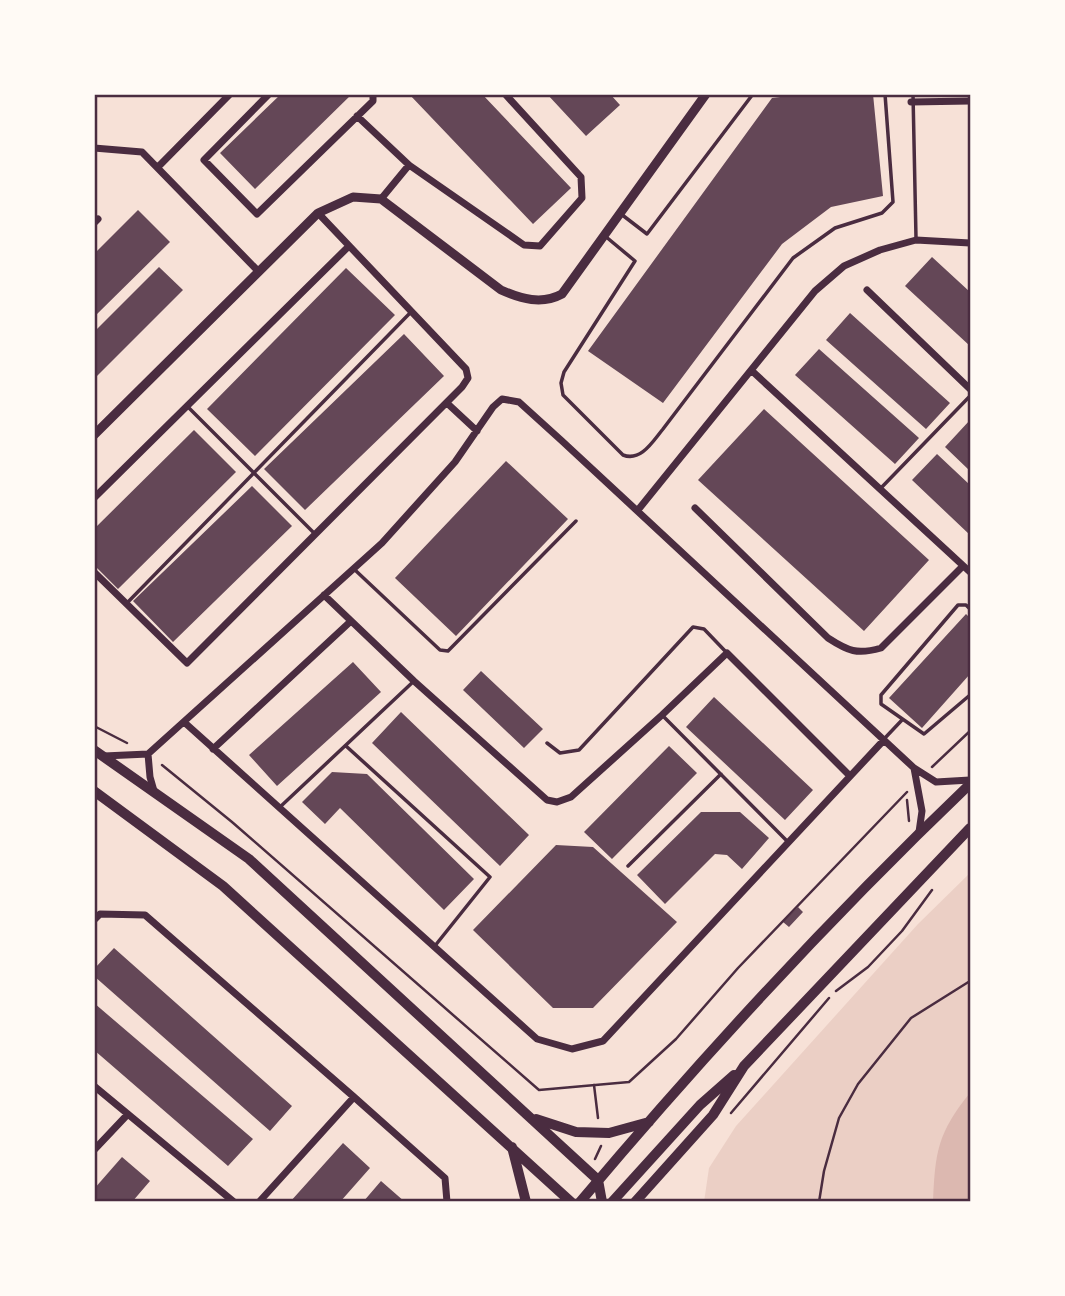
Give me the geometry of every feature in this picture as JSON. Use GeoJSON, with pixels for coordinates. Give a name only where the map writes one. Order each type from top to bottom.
{"type":"FeatureCollection","features":[{"type":"Feature","properties":{"kind":"main road"},"geometry":{"type":"LineString","coordinates":[[99,753],[250,859],[598,1180],[602,1202]]}},
{"type":"Feature","properties":{"kind":"main road"},"geometry":{"type":"LineString","coordinates":[[580,1202],[818,936],[971,782]]}},
{"type":"Feature","properties":{"kind":"main road"},"geometry":{"type":"LineString","coordinates":[[94,791],[223,886],[571,1202]]}},
{"type":"Feature","properties":{"kind":"main road"},"geometry":{"type":"LineString","coordinates":[[612,1202],[699,1105],[744,1066],[971,828]]}},
{"type":"Feature","properties":{"kind":"main road"},"geometry":{"type":"LineString","coordinates":[[635,1202],[713,1115],[744,1066]]}},
{"type":"Feature","properties":{"kind":"main road"},"geometry":{"type":"LineString","coordinates":[[530,1117],[576,1132],[609,1133],[649,1122]]}},
{"type":"Feature","properties":{"kind":"main road"},"geometry":{"type":"LineString","coordinates":[[512,1146],[526,1202]]}},
{"type":"Feature","properties":{"kind":"street"},"geometry":{"type":"LineString","coordinates":[[158,167],[230,94]]}},
{"type":"Feature","properties":{"kind":"street"},"geometry":{"type":"LineString","coordinates":[[269,94],[204,160],[257,214],[373,101],[373,94]]}},
{"type":"Feature","properties":{"kind":"street"},"geometry":{"type":"LineString","coordinates":[[357,116],[409,166],[524,245],[540,246],[582,198],[581,177],[505,94]]}},
{"type":"Feature","properties":{"kind":"street"},"geometry":{"type":"LineString","coordinates":[[94,435],[318,213],[353,197],[381,198],[500,290],[519,298],[542,301],[562,294],[706,94]]}},
{"type":"Feature","properties":{"kind":"street"},"geometry":{"type":"LineString","coordinates":[[912,98],[971,101]]}},
{"type":"Feature","properties":{"kind":"street"},"geometry":{"type":"LineString","coordinates":[[94,148],[142,152],[259,272]]}},
{"type":"Feature","properties":{"kind":"street"},"geometry":{"type":"LineString","coordinates":[[381,198],[409,166]]}},
{"type":"Feature","properties":{"kind":"street"},"geometry":{"type":"LineString","coordinates":[[94,572],[187,663],[314,533],[447,404],[468,378],[466,369],[318,213]]}},
{"type":"Feature","properties":{"kind":"street"},"geometry":{"type":"LineString","coordinates":[[638,510],[815,291],[844,266],[880,250],[916,240],[971,243]]}},
{"type":"Feature","properties":{"kind":"street"},"geometry":{"type":"LineString","coordinates":[[94,498],[349,246]]}},
{"type":"Feature","properties":{"kind":"street"},"geometry":{"type":"LineString","coordinates":[[867,290],[971,389]]}},
{"type":"Feature","properties":{"kind":"street"},"geometry":{"type":"LineString","coordinates":[[751,370],[971,572]]}},
{"type":"Feature","properties":{"kind":"street"},"geometry":{"type":"LineString","coordinates":[[99,753],[148,754],[382,543],[423,499],[493,407],[502,399],[519,402],[914,768],[936,782],[971,782]]}},
{"type":"Feature","properties":{"kind":"street"},"geometry":{"type":"LineString","coordinates":[[447,404],[477,431]]}},
{"type":"Feature","properties":{"kind":"street"},"geometry":{"type":"LineString","coordinates":[[695,508],[828,638],[845,649],[864,653],[881,648],[963,566]]}},
{"type":"Feature","properties":{"kind":"street"},"geometry":{"type":"LineString","coordinates":[[324,595],[414,681],[547,800],[557,802],[571,797],[727,653],[850,776]]}},
{"type":"Feature","properties":{"kind":"street"},"geometry":{"type":"LineString","coordinates":[[213,749],[351,621]]}},
{"type":"Feature","properties":{"kind":"street"},"geometry":{"type":"LineString","coordinates":[[184,722],[537,1039],[572,1049],[603,1041],[883,741]]}},
{"type":"Feature","properties":{"kind":"street"},"geometry":{"type":"LineString","coordinates":[[148,754],[154,791]]}},
{"type":"Feature","properties":{"kind":"street"},"geometry":{"type":"LineString","coordinates":[[914,768],[922,811],[919,833]]}},
{"type":"Feature","properties":{"kind":"street"},"geometry":{"type":"LineString","coordinates":[[97,917],[145,915],[445,1178],[447,1202]]}},
{"type":"Feature","properties":{"kind":"street"},"geometry":{"type":"LineString","coordinates":[[94,1086],[234,1202]]}},
{"type":"Feature","properties":{"kind":"street"},"geometry":{"type":"LineString","coordinates":[[259,1202],[354,1097]]}},
{"type":"Feature","properties":{"kind":"street"},"geometry":{"type":"LineString","coordinates":[[94,1150],[128,1114]]}},
{"type":"Feature","properties":{"kind":"lane"},"geometry":{"type":"LineString","coordinates":[[619,212],[647,234],[753,94]]}},
{"type":"Feature","properties":{"kind":"lane"},"geometry":{"type":"LineString","coordinates":[[604,234],[635,261],[564,372],[561,383],[564,394],[623,455],[634,457],[641,454],[663,429],[793,258],[835,228],[882,213],[893,202],[885,94]]}},
{"type":"Feature","properties":{"kind":"lane"},"geometry":{"type":"LineString","coordinates":[[912,98],[916,240]]}},
{"type":"Feature","properties":{"kind":"lane"},"geometry":{"type":"LineString","coordinates":[[126,603],[412,312]]}},
{"type":"Feature","properties":{"kind":"lane"},"geometry":{"type":"LineString","coordinates":[[880,489],[971,396]]}},
{"type":"Feature","properties":{"kind":"lane"},"geometry":{"type":"LineString","coordinates":[[187,407],[314,533]]}},
{"type":"Feature","properties":{"kind":"lane"},"geometry":{"type":"LineString","coordinates":[[353,569],[440,650],[448,650],[576,521]]}},
{"type":"Feature","properties":{"kind":"lane"},"geometry":{"type":"LineString","coordinates":[[971,609],[966,605],[958,605],[881,695],[881,705],[924,734],[971,695]]}},
{"type":"Feature","properties":{"kind":"lane"},"geometry":{"type":"LineString","coordinates":[[547,743],[559,753],[579,750],[693,627],[704,629],[727,653]]}},
{"type":"Feature","properties":{"kind":"lane"},"geometry":{"type":"LineString","coordinates":[[279,808],[414,681]]}},
{"type":"Feature","properties":{"kind":"lane"},"geometry":{"type":"LineString","coordinates":[[662,715],[789,842]]}},
{"type":"Feature","properties":{"kind":"lane"},"geometry":{"type":"LineString","coordinates":[[883,741],[902,720]]}},
{"type":"Feature","properties":{"kind":"lane"},"geometry":{"type":"LineString","coordinates":[[346,746],[490,877],[434,947]]}},
{"type":"Feature","properties":{"kind":"lane"},"geometry":{"type":"LineString","coordinates":[[628,866],[721,774]]}},
{"type":"Feature","properties":{"kind":"path"},"geometry":{"type":"LineString","coordinates":[[94,726],[127,743]]}},
{"type":"Feature","properties":{"kind":"path"},"geometry":{"type":"LineString","coordinates":[[923,775],[971,732]]}},
{"type":"Feature","properties":{"kind":"path"},"geometry":{"type":"LineString","coordinates":[[148,754],[232,822],[539,1090],[629,1082],[676,1040],[738,968],[916,783]]}},
{"type":"Feature","properties":{"kind":"path"},"geometry":{"type":"LineString","coordinates":[[731,1114],[834,992],[868,967],[902,931],[934,886]]}},
{"type":"Feature","properties":{"kind":"path"},"geometry":{"type":"LineString","coordinates":[[819,1202],[824,1171],[839,1118],[858,1084],[911,1018],[971,981]]}},
{"type":"Feature","properties":{"kind":"shaded area"},"geometry":{"type":"Polygon","coordinates":[[[970,873],[970,1201],[704,1202],[709,1168],[736,1126],[918,924],[970,873]]]}},
{"type":"Feature","properties":{"kind":"shaded area"},"geometry":{"type":"Polygon","coordinates":[[[970,1093],[970,1201],[933,1201],[940,1143],[951,1119],[970,1093]]]}},
{"type":"Feature","properties":{"kind":"building"},"geometry":{"type":"Polygon","coordinates":[[[281,94],[352,94],[255,189],[220,153],[281,94]]]}},
{"type":"Feature","properties":{"kind":"building"},"geometry":{"type":"Polygon","coordinates":[[[409,94],[482,94],[571,188],[533,224],[409,94]]]}},
{"type":"Feature","properties":{"kind":"building"},"geometry":{"type":"Polygon","coordinates":[[[547,94],[610,94],[620,105],[586,136],[547,94]]]}},
{"type":"Feature","properties":{"kind":"building"},"geometry":{"type":"Polygon","coordinates":[[[805,94],[873,94],[883,196],[831,207],[782,244],[663,403],[588,351],[772,98],[805,94]]]}},
{"type":"Feature","properties":{"kind":"building"},"geometry":{"type":"Polygon","coordinates":[[[138,210],[170,242],[94,317],[94,254],[138,210]]]}},
{"type":"Feature","properties":{"kind":"building"},"geometry":{"type":"Polygon","coordinates":[[[932,257],[970,292],[970,346],[905,286],[932,257]]]}},
{"type":"Feature","properties":{"kind":"building"},"geometry":{"type":"Polygon","coordinates":[[[159,267],[183,290],[94,379],[94,332],[159,267]]]}},
{"type":"Feature","properties":{"kind":"building"},"geometry":{"type":"Polygon","coordinates":[[[346,268],[395,315],[255,456],[207,409],[346,268]]]}},
{"type":"Feature","properties":{"kind":"building"},"geometry":{"type":"Polygon","coordinates":[[[850,313],[950,403],[926,429],[826,340],[850,313]]]}},
{"type":"Feature","properties":{"kind":"building"},"geometry":{"type":"Polygon","coordinates":[[[404,334],[444,376],[305,510],[264,469],[404,334]]]}},
{"type":"Feature","properties":{"kind":"building"},"geometry":{"type":"Polygon","coordinates":[[[819,349],[919,438],[895,464],[795,375],[819,349]]]}},
{"type":"Feature","properties":{"kind":"building"},"geometry":{"type":"Polygon","coordinates":[[[764,409],[929,560],[864,631],[698,480],[764,409]]]}},
{"type":"Feature","properties":{"kind":"building"},"geometry":{"type":"Polygon","coordinates":[[[970,420],[970,471],[945,447],[970,420]]]}},
{"type":"Feature","properties":{"kind":"building"},"geometry":{"type":"Polygon","coordinates":[[[194,430],[236,472],[118,589],[94,565],[94,529],[194,430]]]}},
{"type":"Feature","properties":{"kind":"building"},"geometry":{"type":"Polygon","coordinates":[[[937,454],[970,485],[970,535],[912,480],[937,454]]]}},
{"type":"Feature","properties":{"kind":"building"},"geometry":{"type":"Polygon","coordinates":[[[506,461],[568,519],[456,636],[395,578],[506,461]]]}},
{"type":"Feature","properties":{"kind":"building"},"geometry":{"type":"Polygon","coordinates":[[[252,486],[292,526],[173,642],[133,601],[252,486]]]}},
{"type":"Feature","properties":{"kind":"building"},"geometry":{"type":"Polygon","coordinates":[[[966,614],[970,618],[970,674],[922,728],[889,698],[966,614]]]}},
{"type":"Feature","properties":{"kind":"building"},"geometry":{"type":"Polygon","coordinates":[[[353,662],[381,692],[277,786],[249,755],[353,662]]]}},
{"type":"Feature","properties":{"kind":"building"},"geometry":{"type":"Polygon","coordinates":[[[481,671],[543,729],[524,748],[463,690],[481,671]]]}},
{"type":"Feature","properties":{"kind":"building"},"geometry":{"type":"Polygon","coordinates":[[[714,697],[813,790],[785,820],[686,727],[714,697]]]}},
{"type":"Feature","properties":{"kind":"building"},"geometry":{"type":"Polygon","coordinates":[[[401,712],[529,835],[500,866],[372,743],[401,712]]]}},
{"type":"Feature","properties":{"kind":"building"},"geometry":{"type":"Polygon","coordinates":[[[669,746],[697,773],[612,859],[584,832],[669,746]]]}},
{"type":"Feature","properties":{"kind":"building"},"geometry":{"type":"Polygon","coordinates":[[[332,772],[367,774],[474,879],[444,910],[340,808],[325,824],[302,802],[332,772]]]}},
{"type":"Feature","properties":{"kind":"building"},"geometry":{"type":"Polygon","coordinates":[[[701,812],[740,812],[769,838],[742,869],[727,855],[715,854],[665,904],[637,875],[701,812]]]}},
{"type":"Feature","properties":{"kind":"building"},"geometry":{"type":"Polygon","coordinates":[[[556,845],[593,847],[677,922],[593,1008],[553,1008],[473,930],[556,845]]]}},
{"type":"Feature","properties":{"kind":"building"},"geometry":{"type":"Polygon","coordinates":[[[798,907],[803,912],[789,927],[783,922],[798,907]]]}},
{"type":"Feature","properties":{"kind":"building"},"geometry":{"type":"Polygon","coordinates":[[[114,948],[292,1106],[270,1131],[94,976],[94,969],[114,948]]]}},
{"type":"Feature","properties":{"kind":"building"},"geometry":{"type":"Polygon","coordinates":[[[94,1003],[253,1139],[228,1166],[94,1050],[94,1003]]]}},
{"type":"Feature","properties":{"kind":"building"},"geometry":{"type":"Polygon","coordinates":[[[343,1143],[370,1168],[340,1202],[290,1202],[343,1143]]]}},
{"type":"Feature","properties":{"kind":"building"},"geometry":{"type":"Polygon","coordinates":[[[122,1157],[150,1181],[132,1202],[94,1202],[94,1189],[122,1157]]]}},
{"type":"Feature","properties":{"kind":"building"},"geometry":{"type":"Polygon","coordinates":[[[381,1181],[405,1202],[363,1202],[381,1181]]]}}]}
